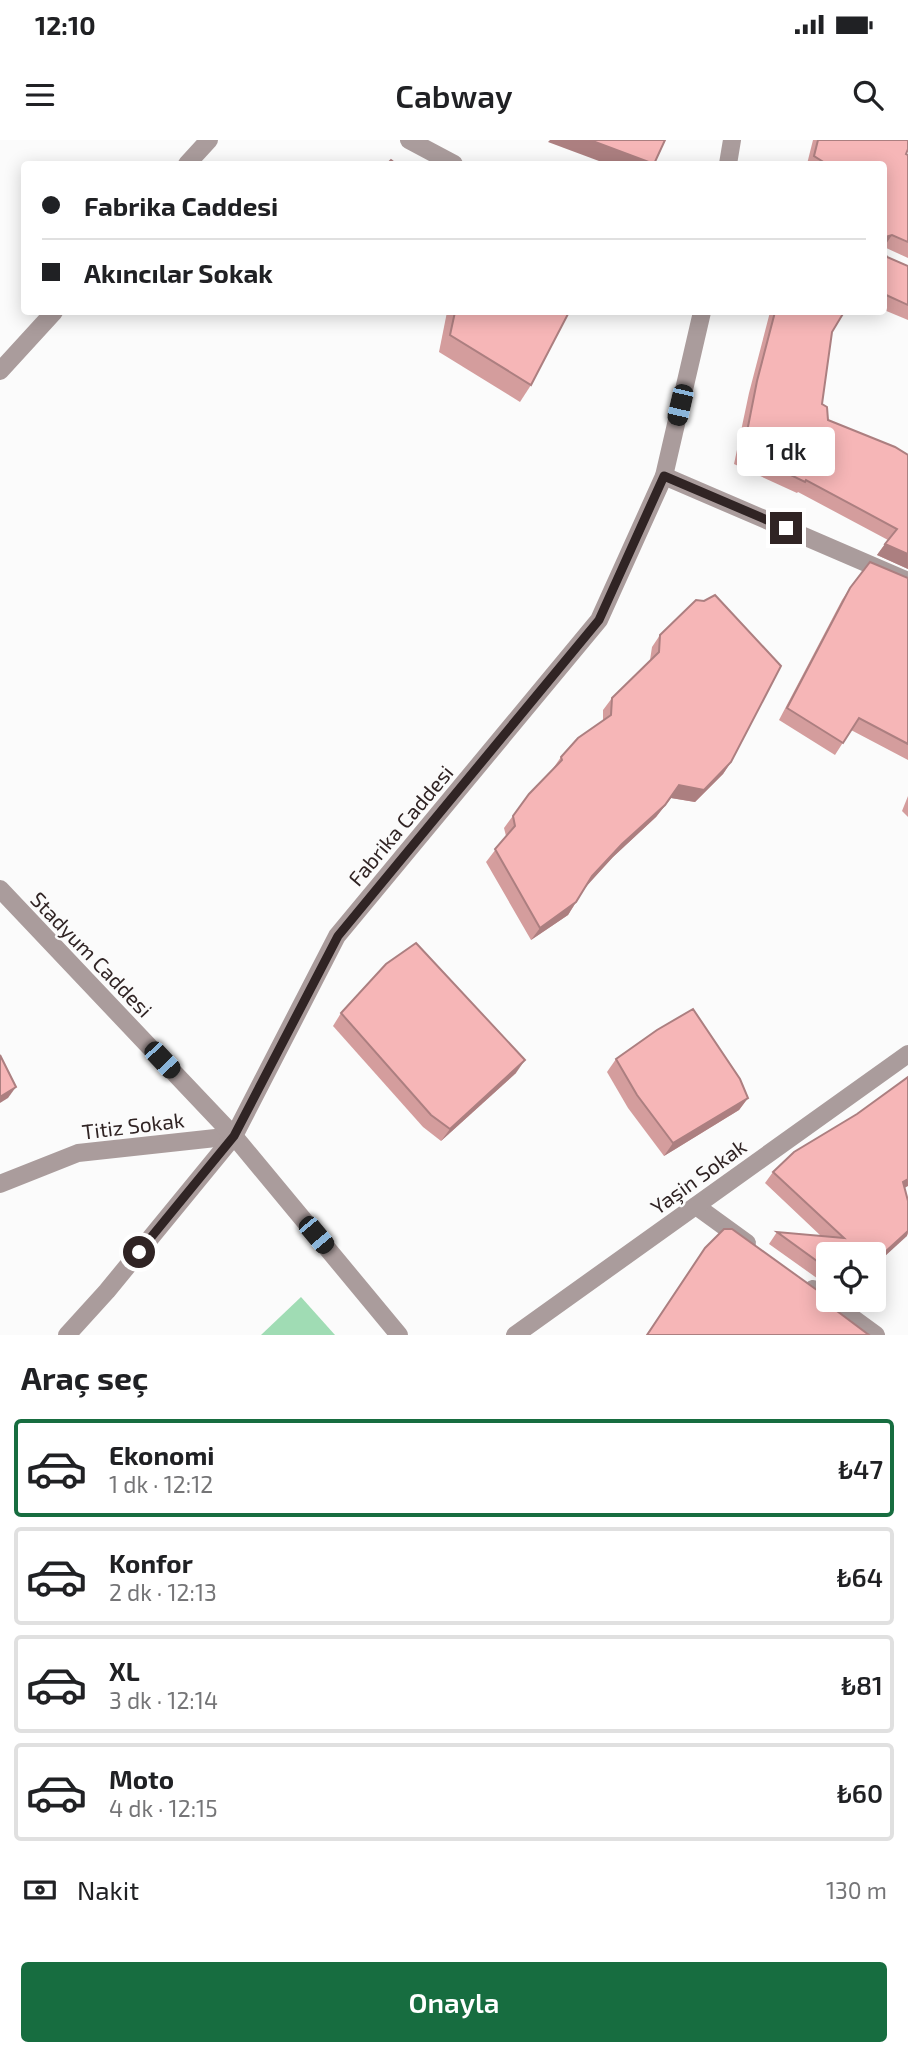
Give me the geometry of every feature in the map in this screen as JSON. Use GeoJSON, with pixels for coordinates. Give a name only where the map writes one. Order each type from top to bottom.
{"type":"FeatureCollection","features":[{"type":"Feature","properties":{"kind":"street"},"geometry":{"type":"LineString","coordinates":[[190,161],[209,140]]}},
{"type":"Feature","properties":{"kind":"street"},"geometry":{"type":"LineString","coordinates":[[409,140],[448,161]]}},
{"type":"Feature","properties":{"kind":"street"},"geometry":{"type":"LineString","coordinates":[[728,161],[732,140]]}},
{"type":"Feature","properties":{"kind":"street"},"geometry":{"type":"LineString","coordinates":[[0,371],[51,315]]}},
{"type":"Feature","properties":{"kind":"street","name":"Fabrika Caddesi"},"geometry":{"type":"LineString","coordinates":[[67,1335],[107,1291],[234,1136],[338,936],[599,620],[664,476],[701,315]]}},
{"type":"Feature","properties":{"kind":"street"},"geometry":{"type":"LineString","coordinates":[[664,476],[908,581]]}},
{"type":"Feature","properties":{"kind":"street","name":"Stadyum Caddesi"},"geometry":{"type":"LineString","coordinates":[[0,889],[234,1136],[399,1335]]}},
{"type":"Feature","properties":{"kind":"street","name":"Yaşin Sokak"},"geometry":{"type":"LineString","coordinates":[[515,1335],[908,1054]]}},
{"type":"Feature","properties":{"kind":"street","name":"Titiz Sokak"},"geometry":{"type":"LineString","coordinates":[[0,1184],[78,1153],[234,1136]]}},
{"type":"Feature","properties":{"kind":"street"},"geometry":{"type":"LineString","coordinates":[[696,1206],[764,1254]]}},
{"type":"Feature","properties":{"kind":"street"},"geometry":{"type":"LineString","coordinates":[[797,1279],[876,1335]]}},
{"type":"Feature","properties":{"kind":"green space"},"geometry":{"type":"Polygon","coordinates":[[[301,1297],[335,1335],[261,1335],[301,1297]]]}},
{"type":"Feature","properties":{"kind":"building"},"geometry":{"type":"Polygon","coordinates":[[[590,140],[665,140],[655,161],[646,161],[590,140]]]}},
{"type":"Feature","properties":{"kind":"building"},"geometry":{"type":"Polygon","coordinates":[[[818,140],[908,140],[908,242],[892,235],[887,236],[887,161],[822,161],[814,156],[818,140]]]}},
{"type":"Feature","properties":{"kind":"building"},"geometry":{"type":"Polygon","coordinates":[[[887,257],[908,266],[908,305],[887,295],[887,257]]]}},
{"type":"Feature","properties":{"kind":"building"},"geometry":{"type":"Polygon","coordinates":[[[454,315],[567,315],[531,385],[450,335],[454,315]]]}},
{"type":"Feature","properties":{"kind":"building"},"geometry":{"type":"Polygon","coordinates":[[[774,315],[842,315],[832,332],[822,404],[827,407],[828,420],[895,447],[908,455],[908,554],[885,544],[897,529],[806,480],[805,482],[743,452],[757,381],[774,315]]]}},
{"type":"Feature","properties":{"kind":"building"},"geometry":{"type":"Polygon","coordinates":[[[870,562],[908,578],[908,744],[859,718],[843,743],[787,708],[850,588],[870,562]]]}},
{"type":"Feature","properties":{"kind":"building"},"geometry":{"type":"Polygon","coordinates":[[[715,595],[781,666],[731,762],[704,790],[679,785],[665,805],[592,876],[576,902],[540,928],[495,849],[515,826],[513,816],[529,794],[562,760],[561,757],[578,738],[611,715],[612,698],[659,652],[660,635],[696,600],[704,601],[715,595]]]}},
{"type":"Feature","properties":{"kind":"building"},"geometry":{"type":"Polygon","coordinates":[[[416,943],[525,1060],[450,1129],[431,1115],[341,1013],[386,964],[416,943]]]}},
{"type":"Feature","properties":{"kind":"building"},"geometry":{"type":"Polygon","coordinates":[[[693,1009],[740,1079],[748,1098],[673,1143],[637,1095],[616,1059],[693,1009]]]}},
{"type":"Feature","properties":{"kind":"building"},"geometry":{"type":"Polygon","coordinates":[[[0,1055],[16,1087],[0,1097],[0,1055]]]}},
{"type":"Feature","properties":{"kind":"building"},"geometry":{"type":"Polygon","coordinates":[[[908,1077],[908,1179],[903,1182],[908,1201],[908,1231],[886,1251],[886,1242],[816,1242],[816,1260],[777,1232],[844,1238],[773,1172],[794,1152],[857,1114],[908,1077]]]}},
{"type":"Feature","properties":{"kind":"building"},"geometry":{"type":"Polygon","coordinates":[[[724,1229],[732,1229],[816,1289],[816,1312],[838,1312],[869,1335],[647,1335],[705,1248],[724,1229]]]}},
{"type":"Feature","properties":{"kind":"route"},"geometry":{"type":"LineString","coordinates":[[139,1252],[234,1136],[338,936],[599,620],[664,476],[786,528]]}}]}
